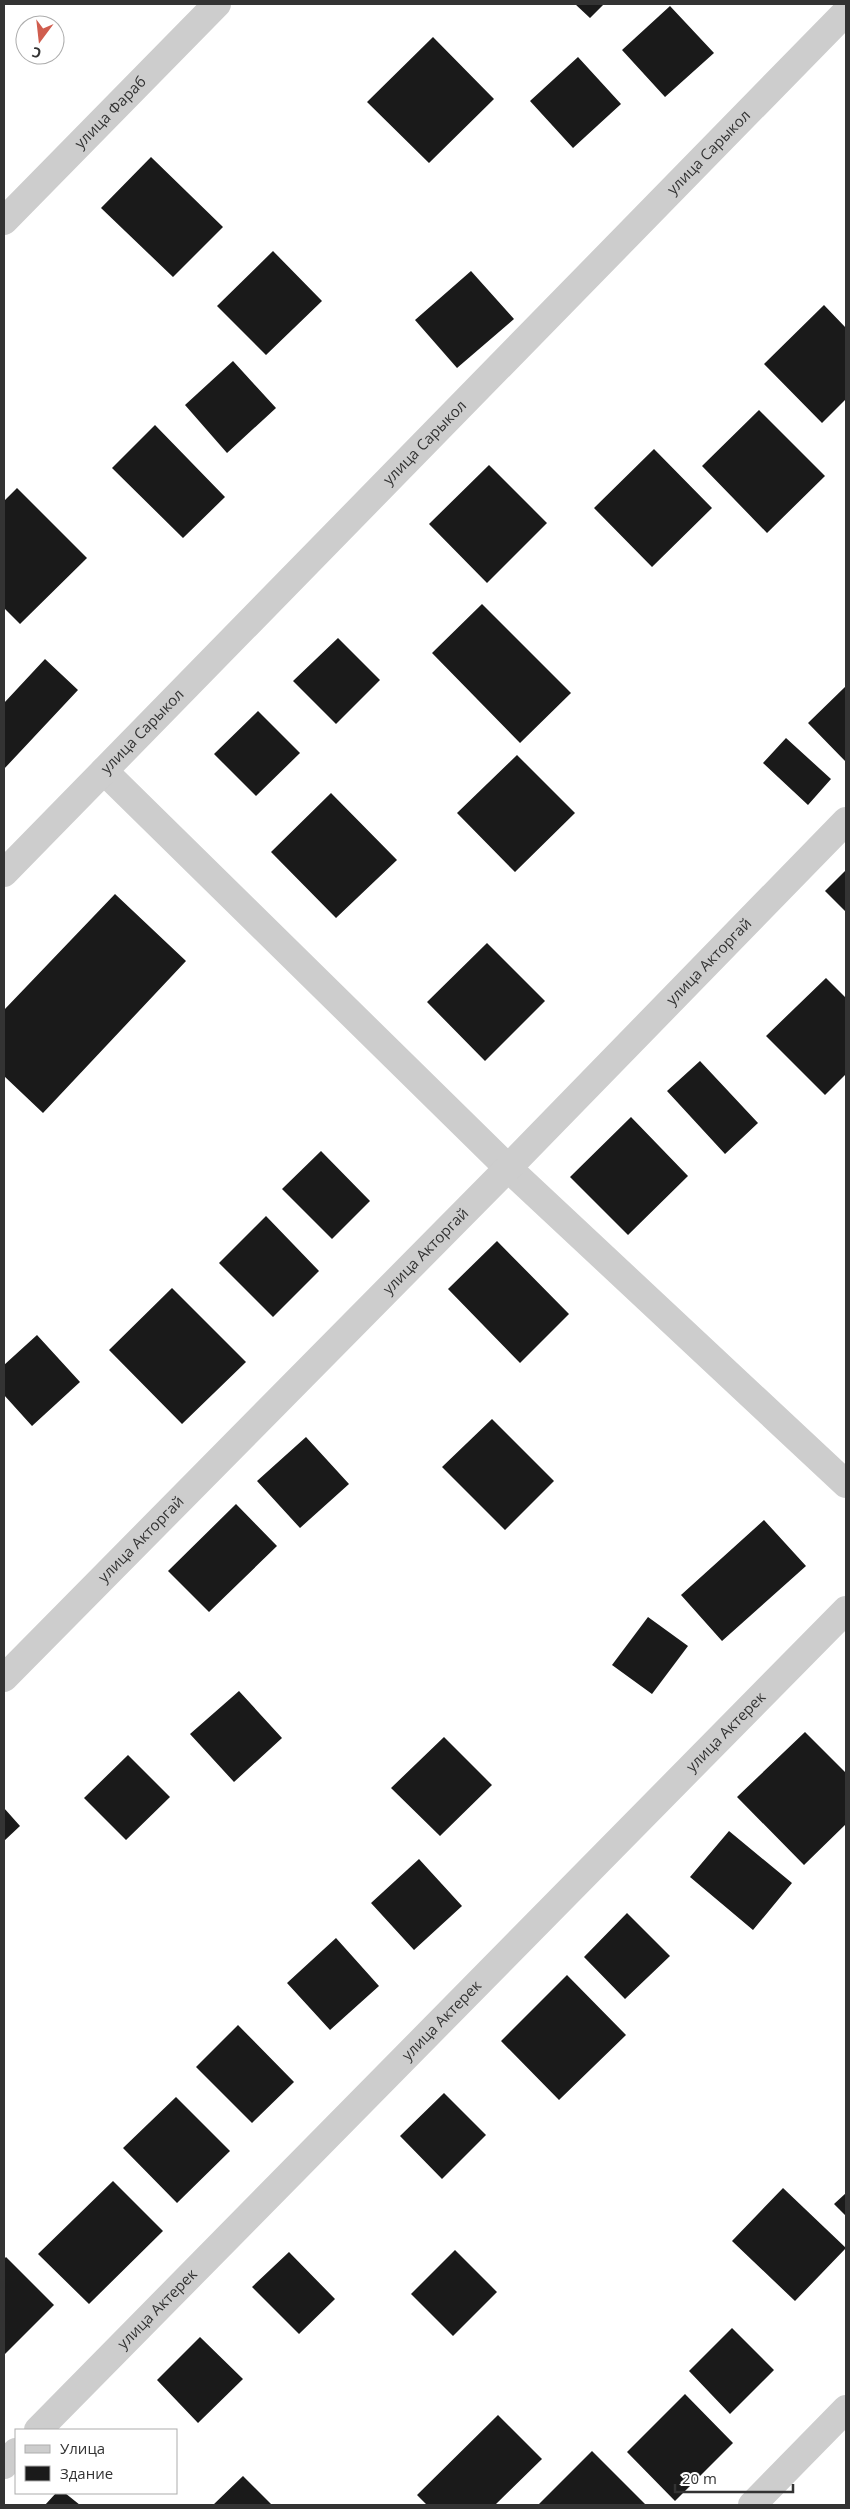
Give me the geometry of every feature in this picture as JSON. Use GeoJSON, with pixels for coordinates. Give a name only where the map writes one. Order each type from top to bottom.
{"type":"FeatureCollection","features":[{"type":"Feature","properties":{"kind":"street","name":"улица Фараб"},"geometry":{"type":"LineString","coordinates":[[4,221],[217,4]]}},
{"type":"Feature","properties":{"kind":"street","name":"улица Сарыкол"},"geometry":{"type":"LineString","coordinates":[[4,873],[846,12]]}},
{"type":"Feature","properties":{"kind":"street"},"geometry":{"type":"LineString","coordinates":[[104,771],[508,1168],[846,1484]]}},
{"type":"Feature","properties":{"kind":"street","name":"улица Акторгай"},"geometry":{"type":"LineString","coordinates":[[4,1678],[508,1168],[846,821]]}},
{"type":"Feature","properties":{"kind":"street","name":"улица Актерек"},"geometry":{"type":"LineString","coordinates":[[39,2429],[846,1610]]}},
{"type":"Feature","properties":{"kind":"street"},"geometry":{"type":"LineString","coordinates":[[752,2505],[846,2409]]}},
{"type":"Feature","properties":{"kind":"street"},"geometry":{"type":"LineString","coordinates":[[4,2465],[15,2453]]}},
{"type":"Feature","properties":{"kind":"building"},"geometry":{"type":"Polygon","coordinates":[[[575,4],[604,4],[590,18],[575,4]]]}},
{"type":"Feature","properties":{"kind":"building"},"geometry":{"type":"Polygon","coordinates":[[[670,6],[714,53],[665,97],[622,50],[670,6]]]}},
{"type":"Feature","properties":{"kind":"building"},"geometry":{"type":"Polygon","coordinates":[[[433,37],[494,99],[429,163],[367,102],[433,37]]]}},
{"type":"Feature","properties":{"kind":"building"},"geometry":{"type":"Polygon","coordinates":[[[578,57],[621,104],[573,148],[530,101],[578,57]]]}},
{"type":"Feature","properties":{"kind":"building"},"geometry":{"type":"Polygon","coordinates":[[[151,157],[223,227],[173,277],[101,208],[151,157]]]}},
{"type":"Feature","properties":{"kind":"building"},"geometry":{"type":"Polygon","coordinates":[[[273,251],[322,301],[266,355],[217,306],[273,251]]]}},
{"type":"Feature","properties":{"kind":"building"},"geometry":{"type":"Polygon","coordinates":[[[471,271],[514,319],[457,368],[415,320],[471,271]]]}},
{"type":"Feature","properties":{"kind":"building"},"geometry":{"type":"Polygon","coordinates":[[[824,305],[846,328],[846,399],[822,423],[764,364],[824,305]]]}},
{"type":"Feature","properties":{"kind":"building"},"geometry":{"type":"Polygon","coordinates":[[[233,361],[276,408],[227,453],[185,405],[233,361]]]}},
{"type":"Feature","properties":{"kind":"building"},"geometry":{"type":"Polygon","coordinates":[[[759,410],[825,476],[767,533],[702,466],[759,410]]]}},
{"type":"Feature","properties":{"kind":"building"},"geometry":{"type":"Polygon","coordinates":[[[155,425],[225,497],[183,538],[112,468],[155,425]]]}},
{"type":"Feature","properties":{"kind":"building"},"geometry":{"type":"Polygon","coordinates":[[[654,449],[712,508],[652,567],[594,508],[654,449]]]}},
{"type":"Feature","properties":{"kind":"building"},"geometry":{"type":"Polygon","coordinates":[[[489,465],[547,523],[487,583],[429,524],[489,465]]]}},
{"type":"Feature","properties":{"kind":"building"},"geometry":{"type":"Polygon","coordinates":[[[17,488],[87,558],[20,624],[4,608],[4,501],[17,488]]]}},
{"type":"Feature","properties":{"kind":"building"},"geometry":{"type":"Polygon","coordinates":[[[482,604],[571,693],[520,743],[432,653],[482,604]]]}},
{"type":"Feature","properties":{"kind":"building"},"geometry":{"type":"Polygon","coordinates":[[[338,638],[380,680],[336,724],[293,681],[338,638]]]}},
{"type":"Feature","properties":{"kind":"building"},"geometry":{"type":"Polygon","coordinates":[[[45,659],[78,690],[4,769],[4,703],[45,659]]]}},
{"type":"Feature","properties":{"kind":"building"},"geometry":{"type":"Polygon","coordinates":[[[846,686],[846,762],[808,723],[846,686]]]}},
{"type":"Feature","properties":{"kind":"building"},"geometry":{"type":"Polygon","coordinates":[[[258,711],[300,753],[256,796],[214,754],[258,711]]]}},
{"type":"Feature","properties":{"kind":"building"},"geometry":{"type":"Polygon","coordinates":[[[786,738],[831,779],[808,805],[763,763],[786,738]]]}},
{"type":"Feature","properties":{"kind":"building"},"geometry":{"type":"Polygon","coordinates":[[[517,755],[575,813],[515,872],[457,813],[517,755]]]}},
{"type":"Feature","properties":{"kind":"building"},"geometry":{"type":"Polygon","coordinates":[[[331,793],[397,860],[336,918],[271,852],[331,793]]]}},
{"type":"Feature","properties":{"kind":"building"},"geometry":{"type":"Polygon","coordinates":[[[846,870],[846,912],[825,891],[846,870]]]}},
{"type":"Feature","properties":{"kind":"building"},"geometry":{"type":"Polygon","coordinates":[[[115,894],[186,961],[43,1113],[4,1076],[4,1010],[115,894]]]}},
{"type":"Feature","properties":{"kind":"building"},"geometry":{"type":"Polygon","coordinates":[[[487,943],[545,1001],[485,1061],[427,1002],[487,943]]]}},
{"type":"Feature","properties":{"kind":"building"},"geometry":{"type":"Polygon","coordinates":[[[826,978],[846,998],[846,1074],[825,1095],[766,1036],[826,978]]]}},
{"type":"Feature","properties":{"kind":"building"},"geometry":{"type":"Polygon","coordinates":[[[700,1061],[758,1123],[725,1154],[667,1091],[700,1061]]]}},
{"type":"Feature","properties":{"kind":"building"},"geometry":{"type":"Polygon","coordinates":[[[631,1117],[688,1176],[628,1235],[570,1177],[631,1117]]]}},
{"type":"Feature","properties":{"kind":"building"},"geometry":{"type":"Polygon","coordinates":[[[321,1151],[370,1201],[332,1239],[282,1189],[321,1151]]]}},
{"type":"Feature","properties":{"kind":"building"},"geometry":{"type":"Polygon","coordinates":[[[266,1216],[319,1271],[273,1317],[219,1263],[266,1216]]]}},
{"type":"Feature","properties":{"kind":"building"},"geometry":{"type":"Polygon","coordinates":[[[497,1241],[569,1314],[520,1363],[448,1289],[497,1241]]]}},
{"type":"Feature","properties":{"kind":"building"},"geometry":{"type":"Polygon","coordinates":[[[172,1288],[246,1362],[182,1424],[109,1350],[172,1288]]]}},
{"type":"Feature","properties":{"kind":"building"},"geometry":{"type":"Polygon","coordinates":[[[37,1335],[80,1382],[32,1426],[4,1395],[4,1365],[37,1335]]]}},
{"type":"Feature","properties":{"kind":"building"},"geometry":{"type":"Polygon","coordinates":[[[492,1419],[554,1481],[505,1530],[442,1467],[492,1419]]]}},
{"type":"Feature","properties":{"kind":"building"},"geometry":{"type":"Polygon","coordinates":[[[306,1437],[349,1484],[300,1528],[257,1481],[306,1437]]]}},
{"type":"Feature","properties":{"kind":"building"},"geometry":{"type":"Polygon","coordinates":[[[236,1504],[277,1546],[209,1612],[168,1571],[236,1504]]]}},
{"type":"Feature","properties":{"kind":"building"},"geometry":{"type":"Polygon","coordinates":[[[764,1520],[806,1566],[722,1641],[681,1595],[764,1520]]]}},
{"type":"Feature","properties":{"kind":"building"},"geometry":{"type":"Polygon","coordinates":[[[648,1617],[688,1646],[652,1694],[612,1665],[648,1617]]]}},
{"type":"Feature","properties":{"kind":"building"},"geometry":{"type":"Polygon","coordinates":[[[239,1691],[282,1738],[234,1782],[190,1734],[239,1691]]]}},
{"type":"Feature","properties":{"kind":"building"},"geometry":{"type":"Polygon","coordinates":[[[805,1732],[846,1773],[846,1824],[804,1865],[737,1797],[805,1732]]]}},
{"type":"Feature","properties":{"kind":"building"},"geometry":{"type":"Polygon","coordinates":[[[444,1737],[492,1785],[440,1836],[391,1788],[444,1737]]]}},
{"type":"Feature","properties":{"kind":"building"},"geometry":{"type":"Polygon","coordinates":[[[128,1755],[170,1797],[126,1840],[84,1798],[128,1755]]]}},
{"type":"Feature","properties":{"kind":"building"},"geometry":{"type":"Polygon","coordinates":[[[4,1808],[20,1826],[4,1841],[4,1808]]]}},
{"type":"Feature","properties":{"kind":"building"},"geometry":{"type":"Polygon","coordinates":[[[729,1831],[792,1883],[753,1930],[690,1877],[729,1831]]]}},
{"type":"Feature","properties":{"kind":"building"},"geometry":{"type":"Polygon","coordinates":[[[419,1859],[462,1906],[414,1950],[371,1903],[419,1859]]]}},
{"type":"Feature","properties":{"kind":"building"},"geometry":{"type":"Polygon","coordinates":[[[627,1913],[670,1956],[625,1999],[584,1957],[627,1913]]]}},
{"type":"Feature","properties":{"kind":"building"},"geometry":{"type":"Polygon","coordinates":[[[336,1938],[379,1986],[330,2030],[287,1983],[336,1938]]]}},
{"type":"Feature","properties":{"kind":"building"},"geometry":{"type":"Polygon","coordinates":[[[567,1975],[626,2035],[559,2100],[501,2041],[567,1975]]]}},
{"type":"Feature","properties":{"kind":"building"},"geometry":{"type":"Polygon","coordinates":[[[238,2025],[294,2082],[252,2123],[196,2067],[238,2025]]]}},
{"type":"Feature","properties":{"kind":"building"},"geometry":{"type":"Polygon","coordinates":[[[444,2093],[486,2135],[442,2179],[400,2136],[444,2093]]]}},
{"type":"Feature","properties":{"kind":"building"},"geometry":{"type":"Polygon","coordinates":[[[176,2097],[230,2151],[177,2203],[123,2148],[176,2097]]]}},
{"type":"Feature","properties":{"kind":"building"},"geometry":{"type":"Polygon","coordinates":[[[113,2181],[163,2231],[89,2304],[38,2254],[113,2181]]]}},
{"type":"Feature","properties":{"kind":"building"},"geometry":{"type":"Polygon","coordinates":[[[783,2188],[846,2248],[795,2301],[732,2241],[783,2188]]]}},
{"type":"Feature","properties":{"kind":"building"},"geometry":{"type":"Polygon","coordinates":[[[846,2193],[846,2216],[834,2204],[846,2193]]]}},
{"type":"Feature","properties":{"kind":"building"},"geometry":{"type":"Polygon","coordinates":[[[455,2250],[497,2292],[453,2336],[411,2294],[455,2250]]]}},
{"type":"Feature","properties":{"kind":"building"},"geometry":{"type":"Polygon","coordinates":[[[289,2252],[335,2299],[299,2334],[252,2287],[289,2252]]]}},
{"type":"Feature","properties":{"kind":"building"},"geometry":{"type":"Polygon","coordinates":[[[6,2257],[54,2305],[4,2355],[4,2259],[6,2257]]]}},
{"type":"Feature","properties":{"kind":"building"},"geometry":{"type":"Polygon","coordinates":[[[732,2328],[774,2370],[730,2414],[689,2371],[732,2328]]]}},
{"type":"Feature","properties":{"kind":"building"},"geometry":{"type":"Polygon","coordinates":[[[200,2337],[243,2379],[198,2423],[157,2380],[200,2337]]]}},
{"type":"Feature","properties":{"kind":"building"},"geometry":{"type":"Polygon","coordinates":[[[685,2394],[733,2443],[675,2501],[627,2452],[685,2394]]]}},
{"type":"Feature","properties":{"kind":"building"},"geometry":{"type":"Polygon","coordinates":[[[498,2415],[542,2459],[495,2505],[427,2505],[417,2495],[498,2415]]]}},
{"type":"Feature","properties":{"kind":"building"},"geometry":{"type":"Polygon","coordinates":[[[592,2451],[646,2505],[538,2505],[592,2451]]]}},
{"type":"Feature","properties":{"kind":"building"},"geometry":{"type":"Polygon","coordinates":[[[243,2476],[272,2505],[213,2505],[243,2476]]]}},
{"type":"Feature","properties":{"kind":"building"},"geometry":{"type":"Polygon","coordinates":[[[55,2494],[66,2494],[80,2505],[45,2505],[55,2494]]]}}]}
